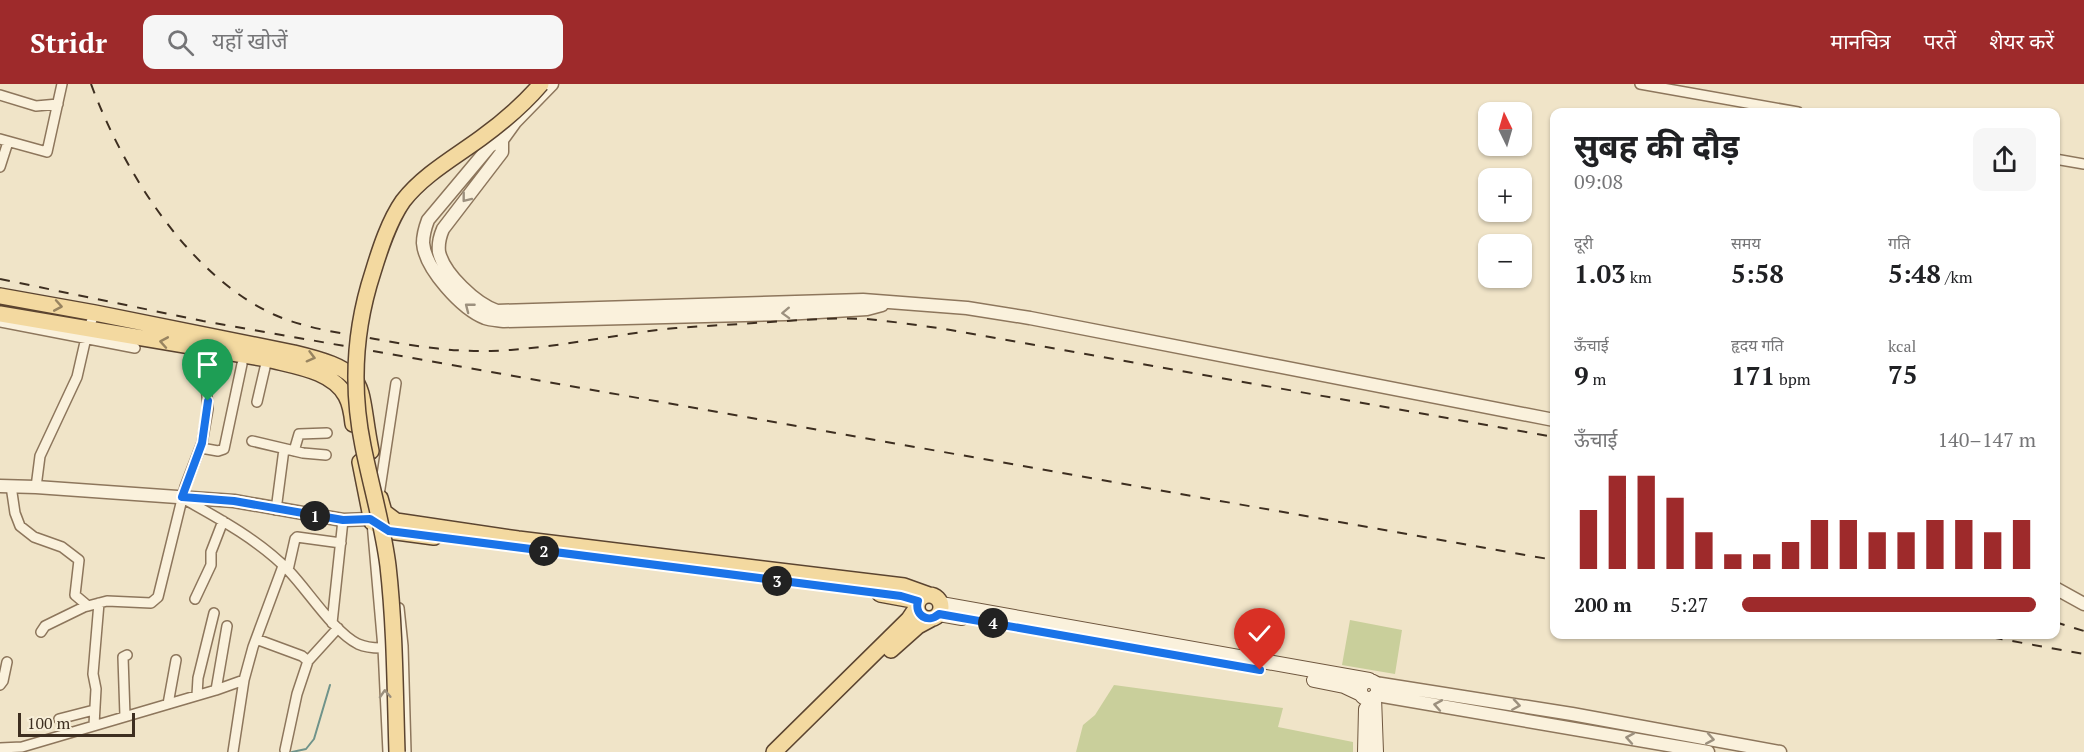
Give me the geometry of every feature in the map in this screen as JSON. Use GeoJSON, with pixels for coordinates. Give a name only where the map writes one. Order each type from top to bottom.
{"type":"FeatureCollection","features":[{"type":"Feature","properties":{"kind":"main road"},"geometry":{"type":"LineString","coordinates":[[397,752],[388,565],[363,444],[357,399],[355,363],[361,314],[379,252],[403,202],[447,162],[503,122],[541,84]]}},
{"type":"Feature","properties":{"kind":"main road"},"geometry":{"type":"LineString","coordinates":[[0,296],[294,353],[319,359],[347,372],[357,382],[363,398],[384,513],[396,521],[518,539],[904,586],[929,607]]}},
{"type":"Feature","properties":{"kind":"main road"},"geometry":{"type":"LineString","coordinates":[[0,314],[87,333],[267,359],[320,374],[340,388],[347,397],[351,407],[371,520],[389,531],[901,596],[929,607],[1370,691]]}},
{"type":"Feature","properties":{"kind":"main road"},"geometry":{"type":"LineString","coordinates":[[774,752],[909,619],[929,607]]}},
{"type":"Feature","properties":{"kind":"main road"},"geometry":{"type":"LineString","coordinates":[[785,752],[918,626],[929,607]]}},
{"type":"Feature","properties":{"kind":"main road"},"geometry":{"type":"LineString","coordinates":[[1365,752],[1370,691]]}},
{"type":"Feature","properties":{"kind":"main road"},"geometry":{"type":"LineString","coordinates":[[1370,691],[1376,752]]}},
{"type":"Feature","properties":{"kind":"street"},"geometry":{"type":"LineString","coordinates":[[0,167],[4,140],[46,152],[62,84]]}},
{"type":"Feature","properties":{"kind":"street"},"geometry":{"type":"LineString","coordinates":[[552,84],[515,122],[502,140],[490,146],[428,220],[424,231],[423,243],[426,255],[447,287],[466,306],[487,318],[504,321],[785,314],[867,309],[886,303],[966,308],[1030,318],[1550,419]]}},
{"type":"Feature","properties":{"kind":"street"},"geometry":{"type":"LineString","coordinates":[[1640,84],[1775,108]]}},
{"type":"Feature","properties":{"kind":"street"},"geometry":{"type":"LineString","coordinates":[[0,96],[36,106],[58,104]]}},
{"type":"Feature","properties":{"kind":"street"},"geometry":{"type":"LineString","coordinates":[[2060,160],[2084,164]]}},
{"type":"Feature","properties":{"kind":"street"},"geometry":{"type":"LineString","coordinates":[[36,487],[40,456],[77,377],[94,313]]}},
{"type":"Feature","properties":{"kind":"street"},"geometry":{"type":"LineString","coordinates":[[0,322],[87,333],[135,348]]}},
{"type":"Feature","properties":{"kind":"street"},"geometry":{"type":"LineString","coordinates":[[41,632],[45,626],[88,606],[130,601],[151,603],[158,597],[182,497],[201,448],[208,409],[206,384],[208,349]]}},
{"type":"Feature","properties":{"kind":"street"},"geometry":{"type":"LineString","coordinates":[[257,402],[267,359]]}},
{"type":"Feature","properties":{"kind":"street"},"geometry":{"type":"LineString","coordinates":[[201,448],[218,451],[224,449],[242,364]]}},
{"type":"Feature","properties":{"kind":"street"},"geometry":{"type":"LineString","coordinates":[[379,495],[396,384]]}},
{"type":"Feature","properties":{"kind":"street"},"geometry":{"type":"LineString","coordinates":[[276,510],[289,450],[298,434],[327,433]]}},
{"type":"Feature","properties":{"kind":"street"},"geometry":{"type":"LineString","coordinates":[[252,441],[289,450],[326,455]]}},
{"type":"Feature","properties":{"kind":"street"},"geometry":{"type":"LineString","coordinates":[[88,606],[75,595],[80,560],[62,547],[34,537],[20,526],[6,486],[234,501],[343,520],[371,520],[383,648],[388,752]]}},
{"type":"Feature","properties":{"kind":"street"},"geometry":{"type":"LineString","coordinates":[[182,497],[236,528],[286,568],[346,636],[360,645],[383,648],[404,646]]}},
{"type":"Feature","properties":{"kind":"street"},"geometry":{"type":"LineString","coordinates":[[285,750],[297,694],[308,661],[335,625],[343,520]]}},
{"type":"Feature","properties":{"kind":"street"},"geometry":{"type":"LineString","coordinates":[[195,599],[211,565],[211,552],[223,521]]}},
{"type":"Feature","properties":{"kind":"street"},"geometry":{"type":"LineString","coordinates":[[389,531],[404,646],[406,752]]}},
{"type":"Feature","properties":{"kind":"street"},"geometry":{"type":"LineString","coordinates":[[233,752],[244,680],[256,639],[286,568],[295,539],[297,537],[340,543]]}},
{"type":"Feature","properties":{"kind":"street"},"geometry":{"type":"LineString","coordinates":[[2060,591],[2084,604]]}},
{"type":"Feature","properties":{"kind":"street"},"geometry":{"type":"LineString","coordinates":[[94,725],[96,690],[93,674],[99,603]]}},
{"type":"Feature","properties":{"kind":"street"},"geometry":{"type":"LineString","coordinates":[[197,695],[197,682],[214,613]]}},
{"type":"Feature","properties":{"kind":"street"},"geometry":{"type":"LineString","coordinates":[[216,690],[227,626]]}},
{"type":"Feature","properties":{"kind":"street"},"geometry":{"type":"LineString","coordinates":[[256,639],[302,656],[308,661]]}},
{"type":"Feature","properties":{"kind":"street"},"geometry":{"type":"LineString","coordinates":[[125,716],[123,657],[127,655]]}},
{"type":"Feature","properties":{"kind":"street"},"geometry":{"type":"LineString","coordinates":[[168,704],[176,660]]}},
{"type":"Feature","properties":{"kind":"street"},"geometry":{"type":"LineString","coordinates":[[0,685],[7,662]]}},
{"type":"Feature","properties":{"kind":"street"},"geometry":{"type":"LineString","coordinates":[[0,742],[0,748],[22,747],[244,680]]}},
{"type":"Feature","properties":{"kind":"street"},"geometry":{"type":"LineString","coordinates":[[1370,691],[1708,752]]}},
{"type":"Feature","properties":{"kind":"street"},"geometry":{"type":"LineString","coordinates":[[1370,691],[1572,714],[1780,752]]}},
{"type":"Feature","properties":{"kind":"street"},"geometry":{"type":"LineString","coordinates":[[59,719],[94,710]]}},
{"type":"Feature","properties":{"kind":"green space"},"geometry":{"type":"Polygon","coordinates":[[[1350,620],[1402,630],[1395,674],[1342,665],[1350,620]]]}},
{"type":"Feature","properties":{"kind":"green space"},"geometry":{"type":"Polygon","coordinates":[[[1114,685],[1283,708],[1278,727],[1353,742],[1353,752],[1076,752],[1083,725],[1095,715],[1114,685]]]}},
{"type":"Feature","properties":{"kind":"waterway"},"geometry":{"type":"LineString","coordinates":[[292,752],[306,749],[314,739],[330,685]]}},
{"type":"Feature","properties":{"kind":"railway"},"geometry":{"type":"LineString","coordinates":[[91,84],[121,151],[140,185],[187,247],[214,275],[243,297],[275,315],[312,327],[418,346],[462,351],[491,351],[514,350],[676,328],[838,318],[866,319],[939,328],[1550,436]]}},
{"type":"Feature","properties":{"kind":"railway"},"geometry":{"type":"LineString","coordinates":[[0,279],[203,321],[1550,559]]}},
{"type":"Feature","properties":{"kind":"railway"},"geometry":{"type":"LineString","coordinates":[[2060,624],[2084,631]]}},
{"type":"Feature","properties":{"kind":"railway"},"geometry":{"type":"LineString","coordinates":[[2001,639],[2084,654]]}},
{"type":"Feature","properties":{"kind":"route"},"geometry":{"type":"LineString","coordinates":[[208,401],[202,443],[182,497],[234,501],[343,520],[370,519],[384,530],[389,531],[901,596],[918,601],[919,614],[924,618],[931,619],[939,614],[1260,670]]}}]}
